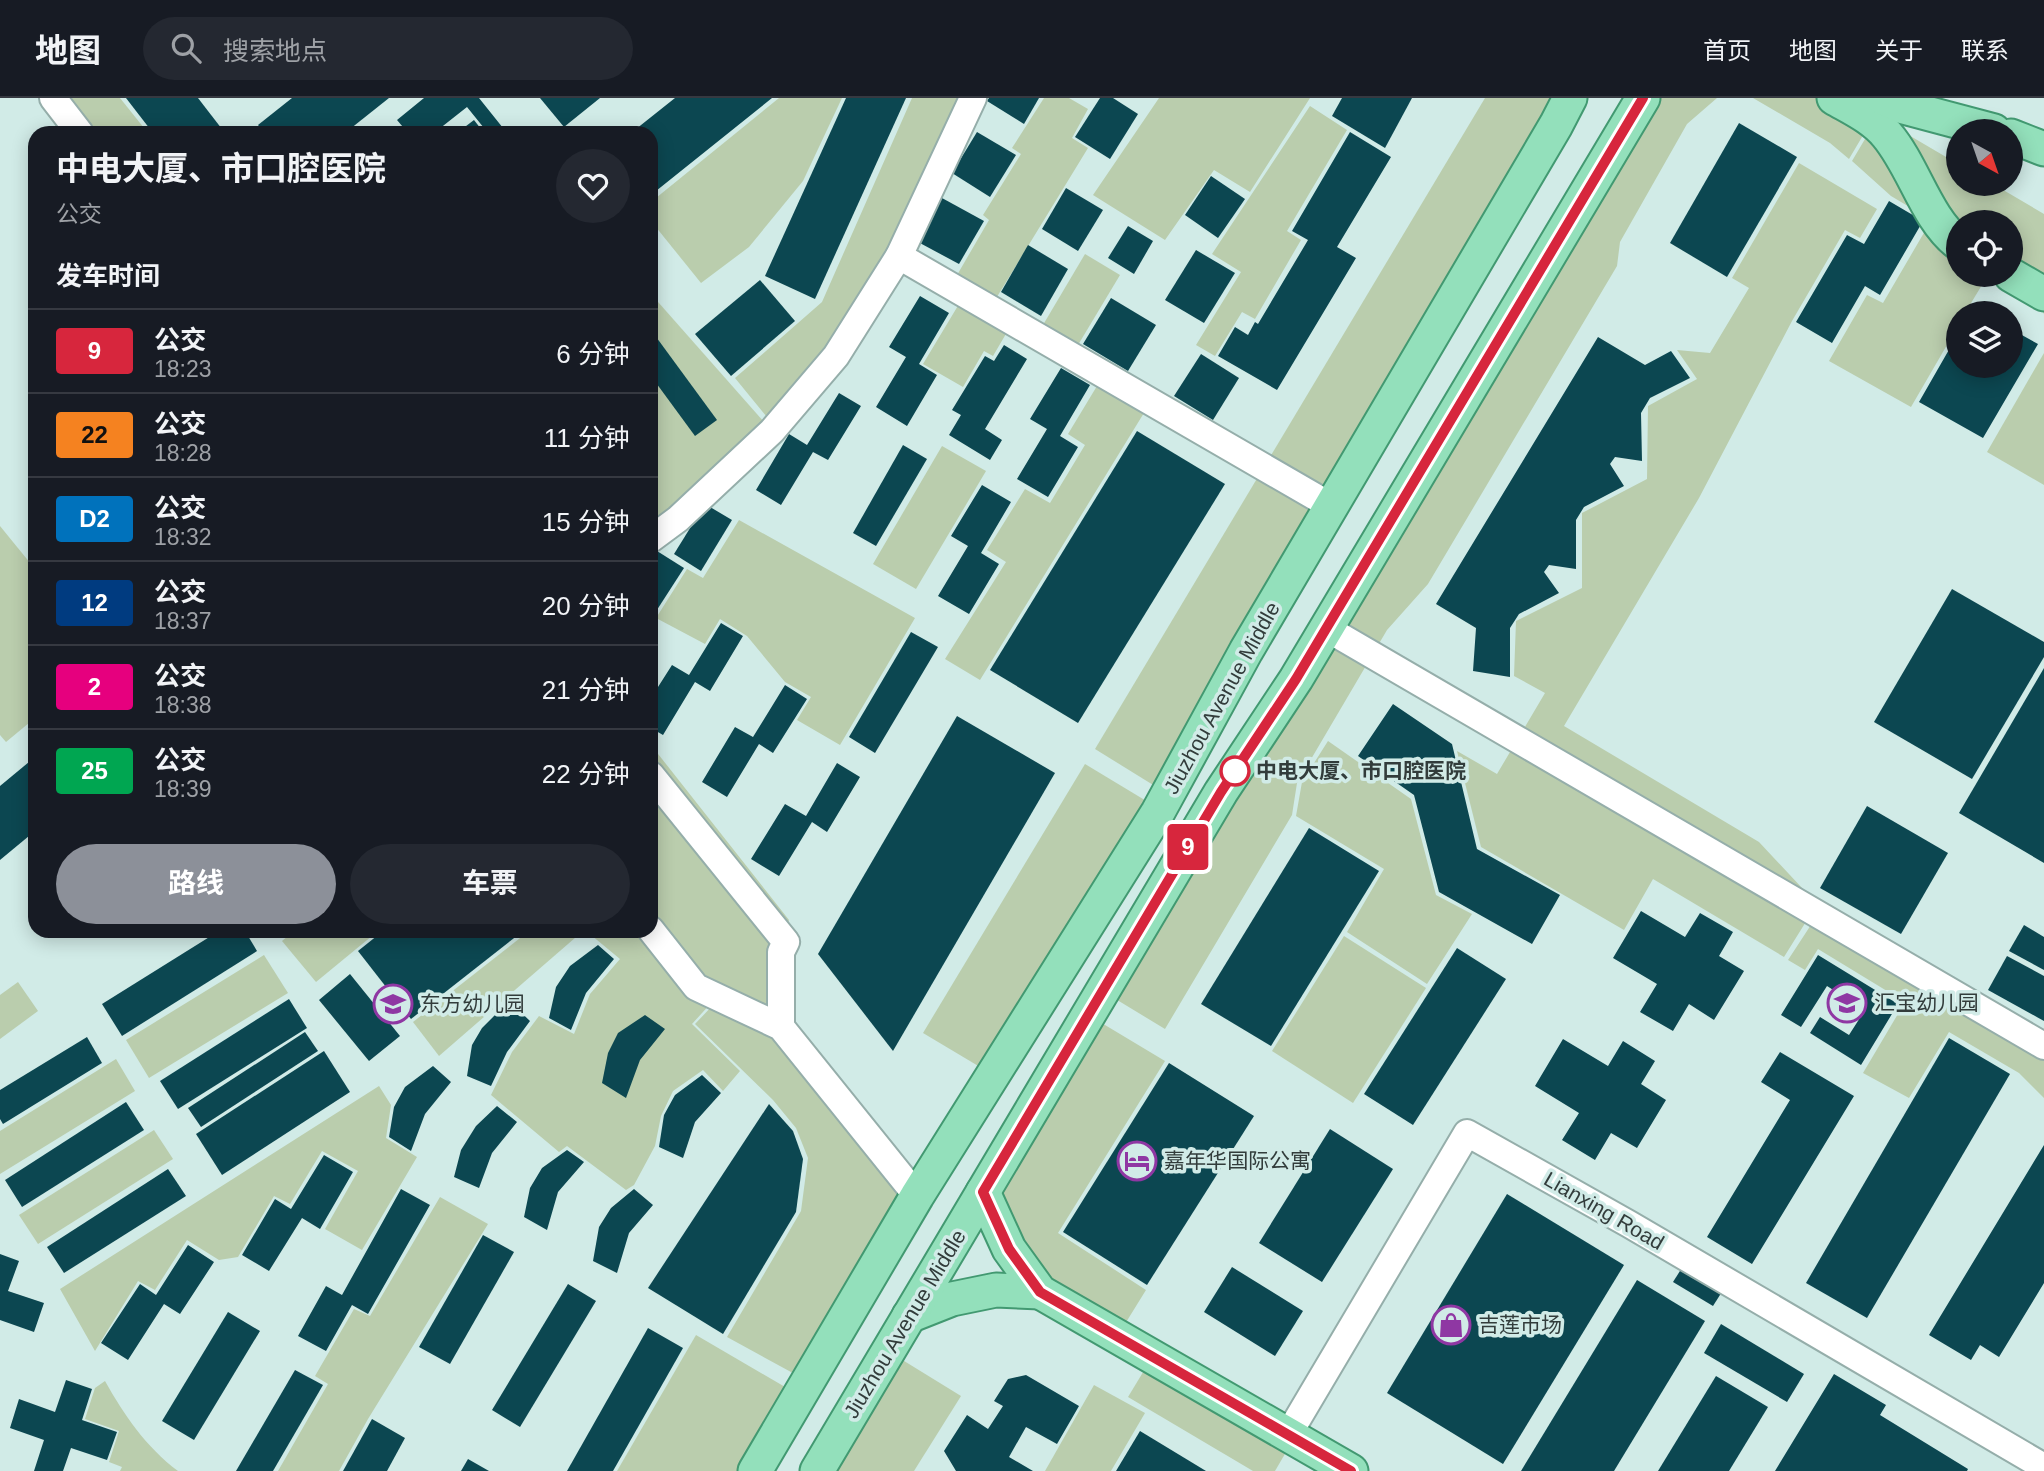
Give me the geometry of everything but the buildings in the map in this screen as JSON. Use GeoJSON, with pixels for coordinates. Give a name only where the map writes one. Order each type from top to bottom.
{"type":"FeatureCollection","features":[{"type":"Feature","properties":{"kind":"main road","name":"Jiuzhou Avenue Middle"},"geometry":{"type":"LineString","coordinates":[[755,1471],[917,1196],[1158,812],[1246,651],[1570,98]]}},
{"type":"Feature","properties":{"kind":"main road"},"geometry":{"type":"LineString","coordinates":[[1834,98],[1871,120],[1887,135],[1905,159],[1946,230]]}},
{"type":"Feature","properties":{"kind":"main road"},"geometry":{"type":"LineString","coordinates":[[1883,98],[1904,107],[1949,119]]}},
{"type":"Feature","properties":{"kind":"main road","name":"Jiuzhou Avenue Middle"},"geometry":{"type":"LineString","coordinates":[[817,1471],[1221,792],[1296,679],[1641,102]]}},
{"type":"Feature","properties":{"kind":"main road"},"geometry":{"type":"LineString","coordinates":[[2023,141],[2044,149]]}},
{"type":"Feature","properties":{"kind":"main road"},"geometry":{"type":"LineString","coordinates":[[2023,282],[2044,294]]}},
{"type":"Feature","properties":{"kind":"main road"},"geometry":{"type":"LineString","coordinates":[[983,1192],[1009,1249],[1040,1292],[1351,1471]]}},
{"type":"Feature","properties":{"kind":"main road"},"geometry":{"type":"LineString","coordinates":[[909,1316],[952,1299],[996,1290],[1040,1292]]}},
{"type":"Feature","properties":{"kind":"street"},"geometry":{"type":"LineString","coordinates":[[53,98],[75,126]]}},
{"type":"Feature","properties":{"kind":"street"},"geometry":{"type":"LineString","coordinates":[[658,534],[678,519],[772,431],[836,356],[899,256],[973,98]]}},
{"type":"Feature","properties":{"kind":"street"},"geometry":{"type":"LineString","coordinates":[[899,256],[1331,506]]}},
{"type":"Feature","properties":{"kind":"street"},"geometry":{"type":"LineString","coordinates":[[1326,628],[2044,1046]]}},
{"type":"Feature","properties":{"kind":"street"},"geometry":{"type":"LineString","coordinates":[[658,784],[786,942],[781,953],[781,1027]]}},
{"type":"Feature","properties":{"kind":"street"},"geometry":{"type":"LineString","coordinates":[[657,938],[696,987],[781,1027],[917,1196]]}},
{"type":"Feature","properties":{"kind":"street","name":"Lianxing Road"},"geometry":{"type":"LineString","coordinates":[[1288,1434],[1467,1133],[1629,1224],[2044,1467]]}},
{"type":"Feature","properties":{"kind":"green space"},"geometry":{"type":"Polygon","coordinates":[[[62,98],[120,98],[142,126],[84,126],[62,98]]]}},
{"type":"Feature","properties":{"kind":"green space"},"geometry":{"type":"Polygon","coordinates":[[[779,98],[842,98],[803,181],[749,247],[701,283],[658,230],[658,196],[779,98]]]}},
{"type":"Feature","properties":{"kind":"green space"},"geometry":{"type":"Polygon","coordinates":[[[912,98],[964,98],[896,253],[771,422],[735,378],[822,302],[912,98]]]}},
{"type":"Feature","properties":{"kind":"green space"},"geometry":{"type":"Polygon","coordinates":[[[1044,98],[1069,98],[1088,109],[1072,138],[1088,148],[992,305],[953,282],[989,220],[983,215],[1021,154],[1012,148],[1044,98]]]}},
{"type":"Feature","properties":{"kind":"green space"},"geometry":{"type":"Polygon","coordinates":[[[1159,98],[1310,98],[1250,192],[1214,170],[1165,240],[1093,195],[1159,98]]]}},
{"type":"Feature","properties":{"kind":"green space"},"geometry":{"type":"Polygon","coordinates":[[[1485,98],[1572,98],[1158,788],[1095,749],[1485,98]]]}},
{"type":"Feature","properties":{"kind":"green space"},"geometry":{"type":"Polygon","coordinates":[[[1650,98],[1717,98],[1687,124],[1620,242],[1617,266],[1428,584],[1387,630],[1297,783],[1292,815],[1165,1029],[1104,992],[1650,98]]]}},
{"type":"Feature","properties":{"kind":"green space"},"geometry":{"type":"Polygon","coordinates":[[[1753,98],[1846,98],[1875,115],[1849,159],[1830,143],[1753,98]]]}},
{"type":"Feature","properties":{"kind":"green space"},"geometry":{"type":"Polygon","coordinates":[[[1310,106],[1347,130],[1287,231],[1301,240],[1255,319],[1242,312],[1215,356],[1196,345],[1241,272],[1212,254],[1310,106]]]}},
{"type":"Feature","properties":{"kind":"green space"},"geometry":{"type":"Polygon","coordinates":[[[1878,117],[1946,157],[1946,196],[2013,196],[2044,214],[2044,314],[2023,283],[2023,210],[1946,210],[1946,229],[1891,196],[1852,161],[1878,117]]]}},
{"type":"Feature","properties":{"kind":"green space"},"geometry":{"type":"Polygon","coordinates":[[[1799,163],[1877,209],[1860,238],[1845,230],[1792,321],[1699,498],[1564,726],[1759,842],[1817,904],[1784,957],[1653,879],[1624,930],[1481,847],[1457,751],[1497,774],[1545,693],[1514,676],[1516,621],[1582,588],[1582,513],[1647,479],[1648,406],[1697,379],[1677,350],[1710,353],[1749,288],[1732,278],[1799,163]]]}},
{"type":"Feature","properties":{"kind":"green space"},"geometry":{"type":"Polygon","coordinates":[[[1925,231],[1946,244],[1946,287],[1981,287],[1972,301],[1946,301],[1946,347],[1911,407],[1829,361],[1867,295],[1883,303],[1925,231]]]}},
{"type":"Feature","properties":{"kind":"green space"},"geometry":{"type":"Polygon","coordinates":[[[1085,254],[1120,275],[1075,350],[1040,330],[1085,254]]]}},
{"type":"Feature","properties":{"kind":"green space"},"geometry":{"type":"Polygon","coordinates":[[[962,299],[1010,327],[993,356],[984,351],[963,387],[923,364],[962,299]]]}},
{"type":"Feature","properties":{"kind":"green space"},"geometry":{"type":"Polygon","coordinates":[[[658,302],[772,431],[658,533],[658,302]]]}},
{"type":"Feature","properties":{"kind":"green space"},"geometry":{"type":"Polygon","coordinates":[[[2044,353],[2044,485],[1987,452],[2044,353]]]}},
{"type":"Feature","properties":{"kind":"green space"},"geometry":{"type":"Polygon","coordinates":[[[1100,381],[1147,408],[980,680],[945,659],[1006,562],[987,550],[1025,489],[1050,503],[1085,445],[1068,434],[1100,381]]]}},
{"type":"Feature","properties":{"kind":"green space"},"geometry":{"type":"Polygon","coordinates":[[[942,446],[986,471],[916,589],[873,564],[942,446]]]}},
{"type":"Feature","properties":{"kind":"green space"},"geometry":{"type":"Polygon","coordinates":[[[739,520],[915,618],[840,745],[797,720],[811,697],[785,682],[747,636],[720,619],[705,644],[658,619],[658,615],[687,569],[703,578],[739,520]]]}},
{"type":"Feature","properties":{"kind":"green space"},"geometry":{"type":"Polygon","coordinates":[[[0,526],[28,560],[28,724],[6,742],[0,735],[0,526]]]}},
{"type":"Feature","properties":{"kind":"green space"},"geometry":{"type":"Polygon","coordinates":[[[1328,741],[1411,799],[1436,895],[1472,914],[1427,984],[1347,932],[1384,869],[1296,816],[1302,782],[1328,741]]]}},
{"type":"Feature","properties":{"kind":"green space"},"geometry":{"type":"Polygon","coordinates":[[[658,754],[789,920],[777,952],[774,1017],[699,981],[658,930],[658,754]]]}},
{"type":"Feature","properties":{"kind":"green space"},"geometry":{"type":"Polygon","coordinates":[[[1085,764],[1148,802],[985,1070],[923,1033],[1085,764]]]}},
{"type":"Feature","properties":{"kind":"green space"},"geometry":{"type":"Polygon","coordinates":[[[1822,908],[2044,1039],[2044,1098],[2019,1073],[1949,1032],[1909,1098],[1863,1073],[1905,1002],[1818,949],[1805,970],[1788,960],[1822,908]]]}},
{"type":"Feature","properties":{"kind":"green space"},"geometry":{"type":"Polygon","coordinates":[[[1344,936],[1426,988],[1353,1103],[1272,1051],[1344,936]]]}},
{"type":"Feature","properties":{"kind":"green space"},"geometry":{"type":"Polygon","coordinates":[[[286,938],[369,938],[316,982],[282,941],[286,938]]]}},
{"type":"Feature","properties":{"kind":"green space"},"geometry":{"type":"Polygon","coordinates":[[[520,938],[575,938],[439,1056],[413,1022],[520,938]]]}},
{"type":"Feature","properties":{"kind":"green space"},"geometry":{"type":"Polygon","coordinates":[[[595,938],[653,938],[713,1001],[692,1024],[740,1071],[723,1091],[703,1070],[673,1091],[661,1116],[655,1146],[634,1185],[626,1190],[567,1146],[559,1152],[491,1095],[512,1052],[539,1016],[574,1034],[590,994],[620,959],[595,938]]]}},
{"type":"Feature","properties":{"kind":"green space"},"geometry":{"type":"Polygon","coordinates":[[[264,955],[288,993],[149,1078],[126,1040],[264,955]]]}},
{"type":"Feature","properties":{"kind":"green space"},"geometry":{"type":"Polygon","coordinates":[[[18,982],[38,1011],[0,1039],[0,995],[18,982]]]}},
{"type":"Feature","properties":{"kind":"green space"},"geometry":{"type":"Polygon","coordinates":[[[715,1003],[777,1031],[907,1197],[802,1378],[727,1337],[801,1211],[808,1158],[796,1128],[773,1100],[695,1024],[715,1003]]]}},
{"type":"Feature","properties":{"kind":"green space"},"geometry":{"type":"Polygon","coordinates":[[[1095,1019],[1165,1061],[1058,1233],[1146,1290],[1120,1332],[1045,1287],[990,1189],[1095,1019]]]}},
{"type":"Feature","properties":{"kind":"green space"},"geometry":{"type":"Polygon","coordinates":[[[116,1059],[135,1091],[0,1174],[0,1131],[116,1059]]]}},
{"type":"Feature","properties":{"kind":"green space"},"geometry":{"type":"Polygon","coordinates":[[[379,1086],[391,1105],[386,1138],[417,1157],[362,1250],[325,1229],[358,1171],[322,1151],[290,1204],[274,1196],[238,1257],[219,1260],[187,1240],[155,1290],[138,1281],[95,1351],[60,1289],[379,1086]]]}},
{"type":"Feature","properties":{"kind":"green space"},"geometry":{"type":"Polygon","coordinates":[[[154,1130],[173,1159],[38,1244],[19,1215],[154,1130]]]}},
{"type":"Feature","properties":{"kind":"green space"},"geometry":{"type":"Polygon","coordinates":[[[440,1197],[488,1224],[339,1471],[278,1471],[328,1384],[315,1376],[354,1309],[370,1316],[440,1197]]]}},
{"type":"Feature","properties":{"kind":"green space"},"geometry":{"type":"Polygon","coordinates":[[[696,1335],[792,1391],[746,1471],[617,1471],[696,1335]]]}},
{"type":"Feature","properties":{"kind":"green space"},"geometry":{"type":"Polygon","coordinates":[[[896,1356],[961,1396],[914,1471],[825,1471],[896,1356]]]}},
{"type":"Feature","properties":{"kind":"green space"},"geometry":{"type":"Polygon","coordinates":[[[1148,1364],[1289,1447],[1275,1471],[1253,1471],[1128,1397],[1148,1364]]]}},
{"type":"Feature","properties":{"kind":"green space"},"geometry":{"type":"Polygon","coordinates":[[[105,1381],[137,1430],[166,1462],[178,1471],[120,1471],[122,1467],[109,1462],[119,1431],[85,1419],[95,1388],[105,1381]]]}},
{"type":"Feature","properties":{"kind":"green space"},"geometry":{"type":"Polygon","coordinates":[[[1094,1385],[1145,1413],[1111,1471],[1045,1471],[1094,1385]]]}},
{"type":"Feature","properties":{"kind":"bus line","name":"9"},"geometry":{"type":"LineString","coordinates":[[1351,1471],[1040,1292],[1009,1249],[983,1192],[1221,792],[1296,679],[1643,98]]}},
{"type":"Feature","properties":{"kind":"place","name":"中电大厦、市口腔医院"},"geometry":{"type":"Point","coordinates":[1235,771]}},
{"type":"Feature","properties":{"kind":"place","name":"汇宝幼儿园"},"geometry":{"type":"Point","coordinates":[1847,1003]}},
{"type":"Feature","properties":{"kind":"place","name":"东方幼儿园"},"geometry":{"type":"Point","coordinates":[393,1004]}},
{"type":"Feature","properties":{"kind":"place","name":"嘉年华国际公寓"},"geometry":{"type":"Point","coordinates":[1137,1161]}},
{"type":"Feature","properties":{"kind":"place","name":"吉莲市场"},"geometry":{"type":"Point","coordinates":[1451,1325]}}]}
